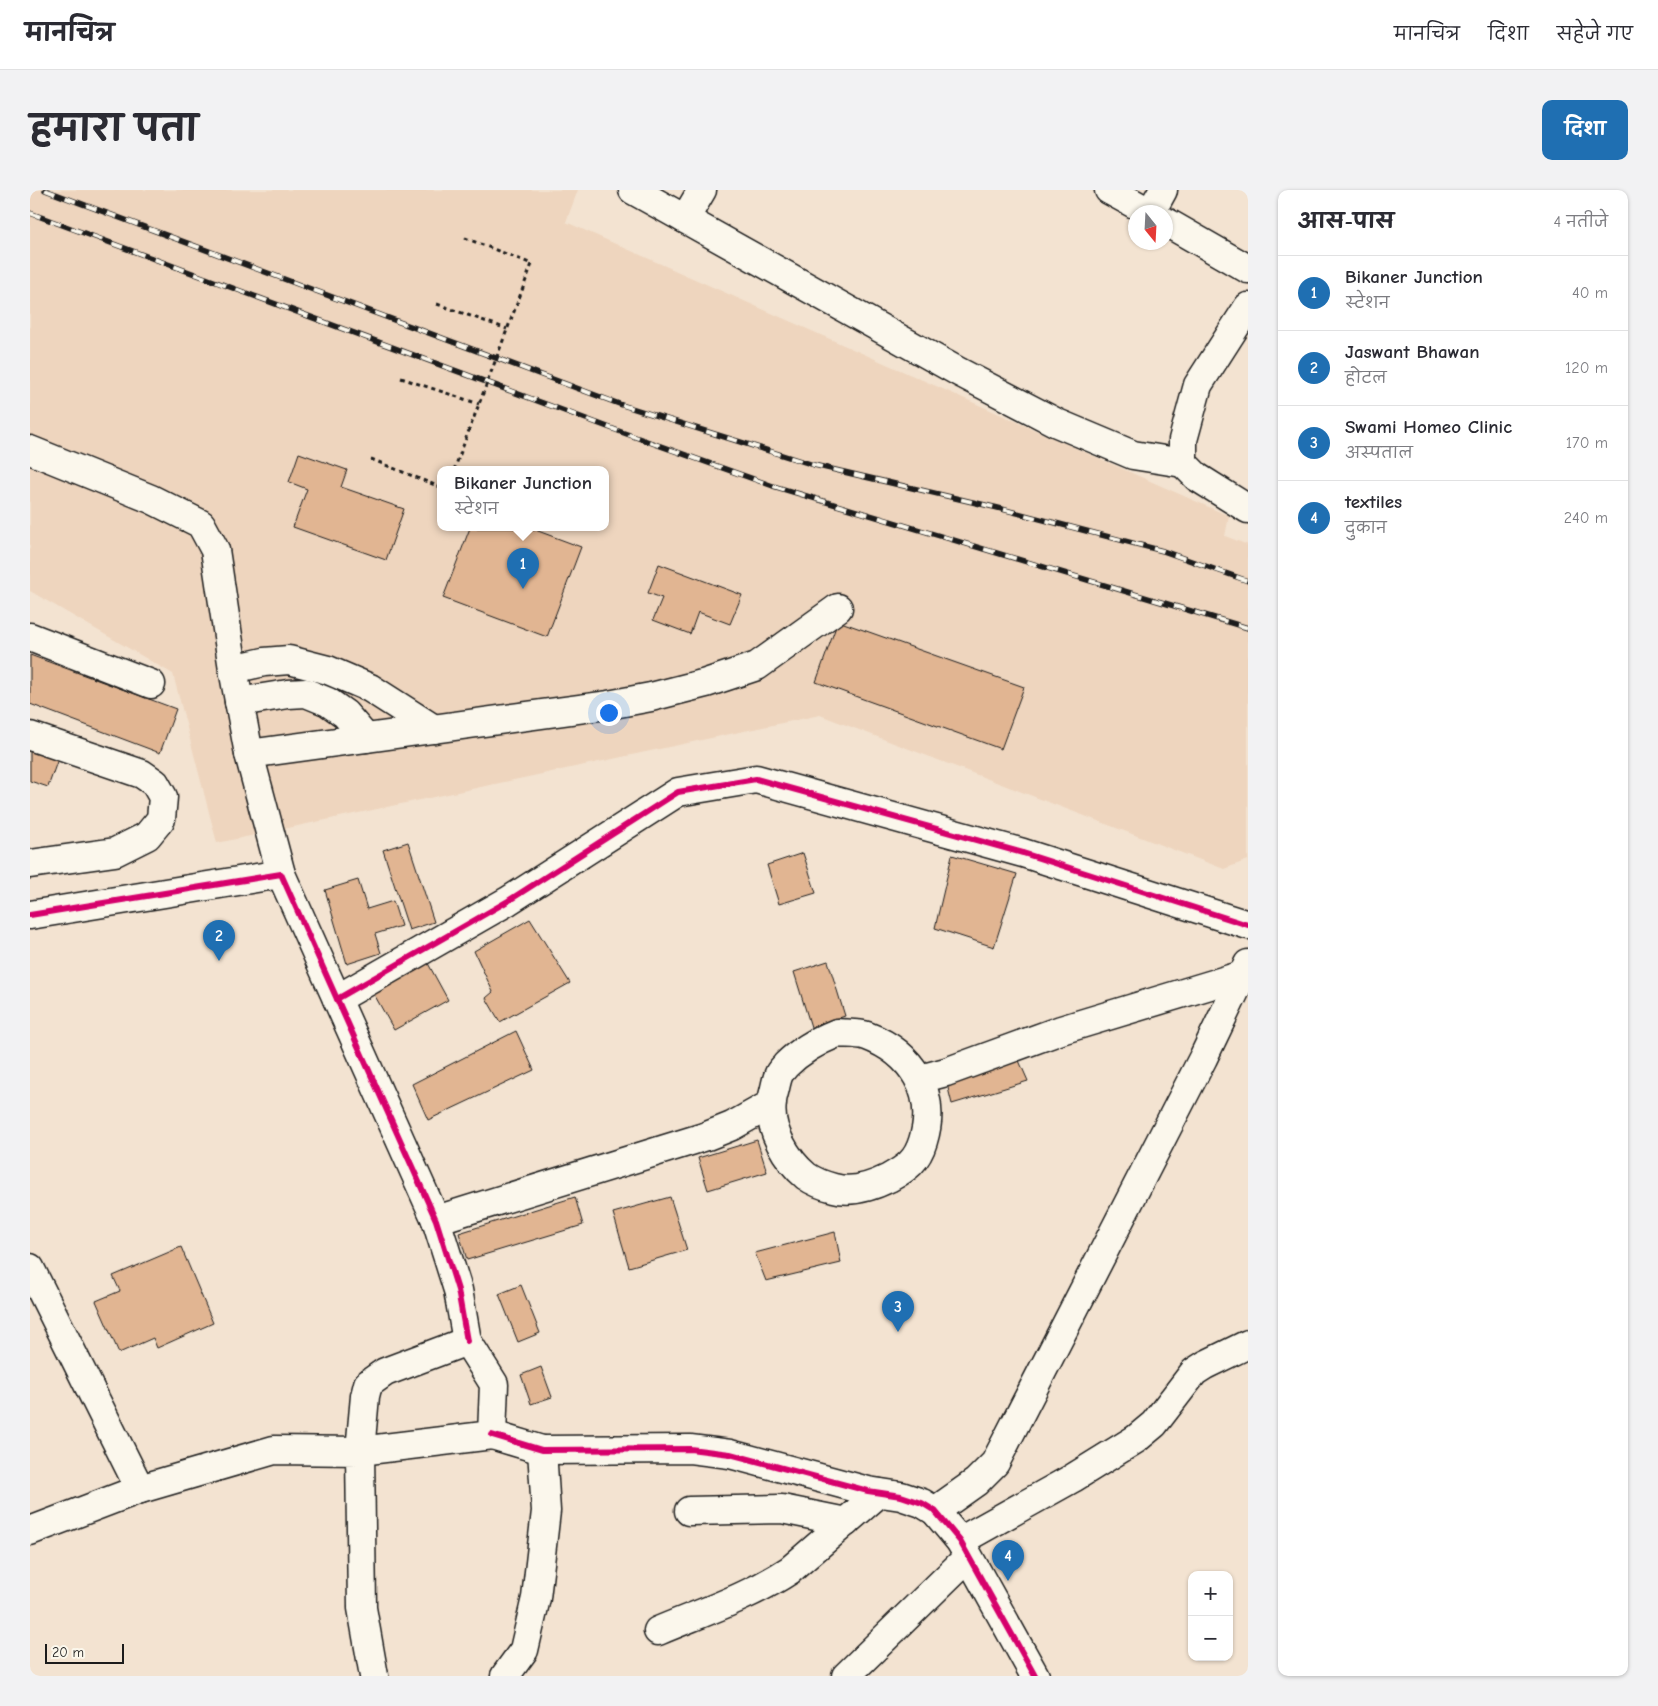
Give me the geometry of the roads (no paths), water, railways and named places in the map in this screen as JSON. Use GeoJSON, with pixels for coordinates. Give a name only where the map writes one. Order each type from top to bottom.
{"type":"FeatureCollection","features":[{"type":"Feature","properties":{"kind":"street"},"geometry":{"type":"LineString","coordinates":[[634,190],[959,372],[1057,423],[1133,455],[1183,462],[1197,477],[1248,509]]}},
{"type":"Feature","properties":{"kind":"street"},"geometry":{"type":"LineString","coordinates":[[685,219],[702,190]]}},
{"type":"Feature","properties":{"kind":"street"},"geometry":{"type":"LineString","coordinates":[[1109,190],[1137,205]]}},
{"type":"Feature","properties":{"kind":"street"},"geometry":{"type":"LineString","coordinates":[[1154,205],[1163,190]]}},
{"type":"Feature","properties":{"kind":"street"},"geometry":{"type":"LineString","coordinates":[[1173,226],[1248,269]]}},
{"type":"Feature","properties":{"kind":"street"},"geometry":{"type":"LineString","coordinates":[[1183,462],[1183,440],[1198,385],[1248,307]]}},
{"type":"Feature","properties":{"kind":"street"},"geometry":{"type":"LineString","coordinates":[[30,450],[151,499],[201,524],[215,550],[233,668],[249,754],[281,874],[436,1220],[458,1290],[467,1341],[494,1384],[492,1435]]}},
{"type":"Feature","properties":{"kind":"street"},"geometry":{"type":"LineString","coordinates":[[249,754],[608,706],[652,697],[706,683],[757,666],[838,608]]}},
{"type":"Feature","properties":{"kind":"street"},"geometry":{"type":"LineString","coordinates":[[30,637],[151,684]]}},
{"type":"Feature","properties":{"kind":"street"},"geometry":{"type":"LineString","coordinates":[[233,668],[264,662],[289,660],[328,670],[370,688],[434,729]]}},
{"type":"Feature","properties":{"kind":"street"},"geometry":{"type":"LineString","coordinates":[[239,702],[306,693],[328,702],[345,714],[366,738]]}},
{"type":"Feature","properties":{"kind":"street"},"geometry":{"type":"LineString","coordinates":[[30,736],[142,774],[156,783],[164,798],[161,819],[147,836],[116,852],[30,864]]}},
{"type":"Feature","properties":{"kind":"street"},"geometry":{"type":"LineString","coordinates":[[337,999],[508,901],[678,792],[756,779],[1024,853],[1248,925]]}},
{"type":"Feature","properties":{"kind":"street"},"geometry":{"type":"LineString","coordinates":[[30,915],[281,874]]}},
{"type":"Feature","properties":{"kind":"street"},"geometry":{"type":"LineString","coordinates":[[920,1079],[946,1072],[1061,1030],[1245,970]]}},
{"type":"Feature","properties":{"kind":"street"},"geometry":{"type":"LineString","coordinates":[[936,1511],[976,1482],[995,1463],[1199,1066],[1245,970]]}},
{"type":"Feature","properties":{"kind":"street"},"geometry":{"type":"LineString","coordinates":[[837,1033],[865,1036],[887,1046],[904,1058],[920,1079],[926,1103],[928,1124],[917,1157],[902,1171],[876,1185],[836,1189],[808,1177],[780,1144],[773,1121],[771,1104],[779,1073],[798,1053],[815,1042],[837,1033]]}},
{"type":"Feature","properties":{"kind":"street"},"geometry":{"type":"LineString","coordinates":[[436,1220],[707,1136],[732,1126],[771,1104]]}},
{"type":"Feature","properties":{"kind":"street"},"geometry":{"type":"LineString","coordinates":[[30,1268],[140,1488]]}},
{"type":"Feature","properties":{"kind":"street"},"geometry":{"type":"LineString","coordinates":[[374,1676],[362,1608],[360,1451],[365,1396],[368,1384],[385,1372],[467,1341]]}},
{"type":"Feature","properties":{"kind":"street"},"geometry":{"type":"LineString","coordinates":[[846,1676],[964,1549],[1136,1440],[1154,1424],[1194,1372],[1248,1344]]}},
{"type":"Feature","properties":{"kind":"street"},"geometry":{"type":"LineString","coordinates":[[30,1531],[140,1488],[274,1450],[360,1451],[492,1435],[542,1450],[690,1449],[730,1454],[879,1493],[901,1496],[922,1503],[936,1511],[964,1549],[1035,1676]]}},
{"type":"Feature","properties":{"kind":"street"},"geometry":{"type":"LineString","coordinates":[[505,1676],[524,1650],[536,1598],[546,1511],[542,1450]]}},
{"type":"Feature","properties":{"kind":"street"},"geometry":{"type":"LineString","coordinates":[[658,1631],[754,1591],[790,1570],[879,1493]]}},
{"type":"Feature","properties":{"kind":"street"},"geometry":{"type":"LineString","coordinates":[[689,1511],[782,1509],[846,1522]]}},
{"type":"Feature","properties":{"kind":"railway"},"geometry":{"type":"LineString","coordinates":[[45,190],[622,405],[814,465],[998,508],[1163,551],[1248,581]]}},
{"type":"Feature","properties":{"kind":"railway"},"geometry":{"type":"LineString","coordinates":[[30,213],[624,433],[773,486],[1248,628]]}},
{"type":"Feature","properties":{"kind":"place","name":"Bikaner Junction"},"geometry":{"type":"Point","coordinates":[523,589]}},
{"type":"Feature","properties":{"kind":"place","name":"Jaswant Bhawan"},"geometry":{"type":"Point","coordinates":[219,961]}},
{"type":"Feature","properties":{"kind":"place","name":"Swami Homeo Clinic"},"geometry":{"type":"Point","coordinates":[898,1332]}},
{"type":"Feature","properties":{"kind":"place","name":"textiles"},"geometry":{"type":"Point","coordinates":[1008,1581]}}]}
